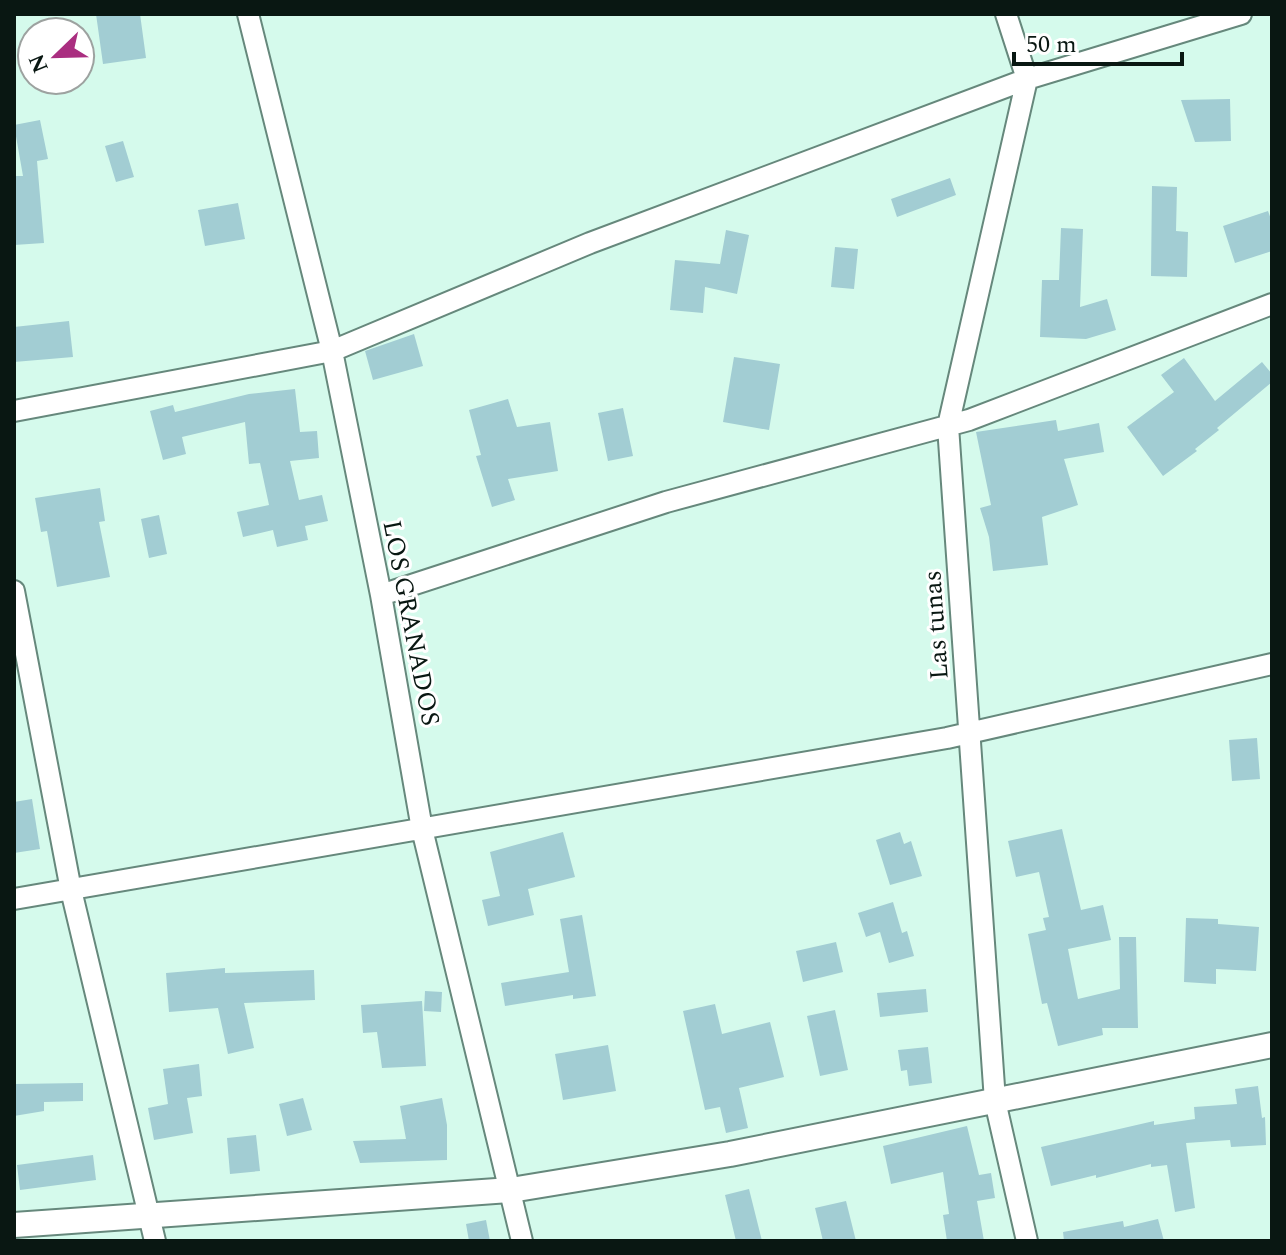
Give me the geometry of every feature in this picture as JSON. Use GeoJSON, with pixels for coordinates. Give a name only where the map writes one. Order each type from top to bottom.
{"type":"FeatureCollection","features":[{"type":"Feature","properties":{"kind":"street","name":"LOS GRANADOS"},"geometry":{"type":"LineString","coordinates":[[248,14],[332,351],[381,595],[422,829],[522,1241]]}},
{"type":"Feature","properties":{"kind":"street"},"geometry":{"type":"LineString","coordinates":[[1006,14],[1027,79]]}},
{"type":"Feature","properties":{"kind":"street"},"geometry":{"type":"LineString","coordinates":[[14,411],[332,351],[590,243],[1027,79],[1241,14]]}},
{"type":"Feature","properties":{"kind":"street","name":"Las tunas"},"geometry":{"type":"LineString","coordinates":[[1027,79],[948,426],[995,1101],[1027,1241]]}},
{"type":"Feature","properties":{"kind":"street"},"geometry":{"type":"LineString","coordinates":[[381,595],[666,502],[969,420],[1272,304]]}},
{"type":"Feature","properties":{"kind":"street"},"geometry":{"type":"LineString","coordinates":[[14,591],[71,890],[155,1241]]}},
{"type":"Feature","properties":{"kind":"street"},"geometry":{"type":"LineString","coordinates":[[14,899],[970,732],[1272,664]]}},
{"type":"Feature","properties":{"kind":"street"},"geometry":{"type":"LineString","coordinates":[[14,1225],[511,1190],[730,1154],[1272,1045]]}},
{"type":"Feature","properties":{"kind":"building"},"geometry":{"type":"Polygon","coordinates":[[[96,14],[140,14],[146,58],[103,64],[96,14]]]}},
{"type":"Feature","properties":{"kind":"building"},"geometry":{"type":"Polygon","coordinates":[[[1230,99],[1231,141],[1195,142],[1181,100],[1230,99]]]}},
{"type":"Feature","properties":{"kind":"building"},"geometry":{"type":"Polygon","coordinates":[[[40,120],[48,159],[37,161],[44,243],[14,245],[14,176],[23,176],[14,125],[40,120]]]}},
{"type":"Feature","properties":{"kind":"building"},"geometry":{"type":"Polygon","coordinates":[[[123,141],[134,177],[116,182],[105,146],[123,141]]]}},
{"type":"Feature","properties":{"kind":"building"},"geometry":{"type":"Polygon","coordinates":[[[950,178],[956,195],[897,217],[891,199],[950,178]]]}},
{"type":"Feature","properties":{"kind":"building"},"geometry":{"type":"Polygon","coordinates":[[[1152,186],[1177,187],[1176,231],[1188,232],[1187,277],[1151,276],[1152,186]]]}},
{"type":"Feature","properties":{"kind":"building"},"geometry":{"type":"Polygon","coordinates":[[[238,203],[245,239],[205,246],[198,210],[238,203]]]}},
{"type":"Feature","properties":{"kind":"building"},"geometry":{"type":"Polygon","coordinates":[[[1268,211],[1272,222],[1272,251],[1235,263],[1223,226],[1268,211]]]}},
{"type":"Feature","properties":{"kind":"building"},"geometry":{"type":"Polygon","coordinates":[[[1061,228],[1083,229],[1080,307],[1107,299],[1116,330],[1086,339],[1040,337],[1042,280],[1059,280],[1061,228]]]}},
{"type":"Feature","properties":{"kind":"building"},"geometry":{"type":"Polygon","coordinates":[[[726,230],[749,235],[737,294],[705,287],[703,313],[670,310],[675,260],[720,264],[726,230]]]}},
{"type":"Feature","properties":{"kind":"building"},"geometry":{"type":"Polygon","coordinates":[[[835,247],[858,249],[854,289],[831,287],[835,247]]]}},
{"type":"Feature","properties":{"kind":"building"},"geometry":{"type":"Polygon","coordinates":[[[69,321],[73,357],[14,362],[14,327],[69,321]]]}},
{"type":"Feature","properties":{"kind":"building"},"geometry":{"type":"Polygon","coordinates":[[[414,334],[423,366],[373,380],[365,351],[414,334]]]}},
{"type":"Feature","properties":{"kind":"building"},"geometry":{"type":"Polygon","coordinates":[[[734,357],[780,364],[769,430],[723,422],[734,357]]]}},
{"type":"Feature","properties":{"kind":"building"},"geometry":{"type":"Polygon","coordinates":[[[1184,358],[1215,401],[1262,362],[1272,374],[1272,382],[1217,428],[1219,430],[1195,449],[1197,451],[1163,476],[1127,427],[1174,392],[1161,375],[1184,358]]]}},
{"type":"Feature","properties":{"kind":"building"},"geometry":{"type":"Polygon","coordinates":[[[295,389],[300,432],[317,431],[319,458],[290,461],[299,500],[322,495],[328,521],[305,526],[308,540],[277,547],[273,530],[243,537],[237,512],[269,505],[260,463],[249,464],[245,422],[182,437],[186,454],[163,460],[150,411],[173,405],[175,412],[249,394],[295,389]]]}},
{"type":"Feature","properties":{"kind":"building"},"geometry":{"type":"Polygon","coordinates":[[[508,399],[517,427],[550,422],[558,471],[508,479],[515,500],[492,507],[476,456],[481,455],[469,410],[508,399]]]}},
{"type":"Feature","properties":{"kind":"building"},"geometry":{"type":"Polygon","coordinates":[[[623,408],[633,456],[608,461],[598,413],[623,408]]]}},
{"type":"Feature","properties":{"kind":"building"},"geometry":{"type":"Polygon","coordinates":[[[1056,420],[1058,431],[1099,423],[1104,452],[1064,459],[1078,505],[1042,517],[1048,565],[993,571],[989,537],[980,508],[991,505],[976,432],[1056,420]]]}},
{"type":"Feature","properties":{"kind":"building"},"geometry":{"type":"Polygon","coordinates":[[[100,488],[105,521],[99,522],[110,577],[57,587],[47,531],[41,532],[35,498],[100,488]]]}},
{"type":"Feature","properties":{"kind":"building"},"geometry":{"type":"Polygon","coordinates":[[[159,515],[167,554],[149,558],[141,519],[159,515]]]}},
{"type":"Feature","properties":{"kind":"building"},"geometry":{"type":"Polygon","coordinates":[[[1257,738],[1260,779],[1232,781],[1229,740],[1257,738]]]}},
{"type":"Feature","properties":{"kind":"building"},"geometry":{"type":"Polygon","coordinates":[[[32,799],[40,849],[14,853],[14,802],[32,799]]]}},
{"type":"Feature","properties":{"kind":"building"},"geometry":{"type":"Polygon","coordinates":[[[1062,829],[1081,910],[1103,905],[1111,940],[1068,949],[1078,999],[1120,989],[1119,937],[1136,937],[1138,1028],[1102,1028],[1103,1035],[1058,1046],[1047,1003],[1042,1004],[1028,934],[1046,930],[1043,918],[1049,917],[1039,872],[1016,877],[1008,841],[1062,829]]]}},
{"type":"Feature","properties":{"kind":"building"},"geometry":{"type":"Polygon","coordinates":[[[563,832],[575,877],[528,889],[534,915],[488,926],[482,900],[500,896],[490,852],[563,832]]]}},
{"type":"Feature","properties":{"kind":"building"},"geometry":{"type":"Polygon","coordinates":[[[900,832],[904,844],[911,841],[922,876],[890,885],[876,840],[900,832]]]}},
{"type":"Feature","properties":{"kind":"building"},"geometry":{"type":"Polygon","coordinates":[[[893,902],[902,933],[907,931],[914,956],[889,963],[880,932],[866,937],[858,913],[893,902]]]}},
{"type":"Feature","properties":{"kind":"building"},"geometry":{"type":"Polygon","coordinates":[[[582,915],[596,996],[573,999],[573,995],[505,1006],[501,983],[569,972],[560,919],[582,915]]]}},
{"type":"Feature","properties":{"kind":"building"},"geometry":{"type":"Polygon","coordinates":[[[1186,918],[1218,919],[1218,924],[1259,927],[1256,971],[1216,969],[1216,984],[1184,982],[1186,918]]]}},
{"type":"Feature","properties":{"kind":"building"},"geometry":{"type":"Polygon","coordinates":[[[836,942],[843,972],[803,982],[796,951],[836,942]]]}},
{"type":"Feature","properties":{"kind":"building"},"geometry":{"type":"Polygon","coordinates":[[[225,968],[225,973],[314,970],[315,1000],[244,1003],[254,1048],[228,1054],[218,1008],[169,1012],[166,973],[225,968]]]}},
{"type":"Feature","properties":{"kind":"building"},"geometry":{"type":"Polygon","coordinates":[[[926,989],[928,1012],[880,1017],[877,993],[926,989]]]}},
{"type":"Feature","properties":{"kind":"building"},"geometry":{"type":"Polygon","coordinates":[[[425,991],[442,992],[441,1012],[424,1011],[425,991]]]}},
{"type":"Feature","properties":{"kind":"building"},"geometry":{"type":"Polygon","coordinates":[[[422,1001],[426,1066],[382,1068],[377,1032],[363,1033],[361,1005],[422,1001]]]}},
{"type":"Feature","properties":{"kind":"building"},"geometry":{"type":"Polygon","coordinates":[[[715,1004],[722,1034],[770,1022],[784,1077],[739,1088],[748,1128],[726,1133],[720,1107],[705,1110],[683,1011],[715,1004]]]}},
{"type":"Feature","properties":{"kind":"building"},"geometry":{"type":"Polygon","coordinates":[[[835,1010],[848,1070],[820,1076],[807,1016],[835,1010]]]}},
{"type":"Feature","properties":{"kind":"building"},"geometry":{"type":"Polygon","coordinates":[[[608,1045],[616,1091],[563,1100],[555,1054],[608,1045]]]}},
{"type":"Feature","properties":{"kind":"building"},"geometry":{"type":"Polygon","coordinates":[[[928,1047],[932,1083],[909,1086],[907,1070],[901,1071],[898,1050],[928,1047]]]}},
{"type":"Feature","properties":{"kind":"building"},"geometry":{"type":"Polygon","coordinates":[[[199,1064],[202,1096],[187,1098],[193,1133],[154,1140],[148,1108],[168,1104],[163,1069],[199,1064]]]}},
{"type":"Feature","properties":{"kind":"building"},"geometry":{"type":"Polygon","coordinates":[[[83,1083],[83,1101],[44,1102],[44,1111],[14,1116],[14,1084],[83,1083]]]}},
{"type":"Feature","properties":{"kind":"building"},"geometry":{"type":"Polygon","coordinates":[[[1258,1086],[1262,1118],[1265,1117],[1266,1145],[1231,1147],[1230,1140],[1186,1143],[1195,1208],[1175,1212],[1167,1165],[1151,1167],[1151,1164],[1051,1186],[1041,1147],[1154,1121],[1154,1125],[1195,1119],[1194,1107],[1237,1104],[1235,1089],[1258,1086]]]}},
{"type":"Feature","properties":{"kind":"building"},"geometry":{"type":"Polygon","coordinates":[[[303,1098],[312,1130],[287,1136],[279,1104],[303,1098]]]}},
{"type":"Feature","properties":{"kind":"building"},"geometry":{"type":"Polygon","coordinates":[[[442,1098],[447,1125],[447,1160],[360,1163],[353,1141],[406,1139],[400,1106],[442,1098]]]}},
{"type":"Feature","properties":{"kind":"building"},"geometry":{"type":"Polygon","coordinates":[[[967,1126],[979,1175],[991,1173],[995,1198],[977,1201],[984,1241],[947,1241],[943,1215],[949,1214],[943,1172],[891,1184],[883,1146],[967,1126]]]}},
{"type":"Feature","properties":{"kind":"building"},"geometry":{"type":"Polygon","coordinates":[[[256,1135],[260,1171],[230,1174],[227,1138],[256,1135]]]}},
{"type":"Feature","properties":{"kind":"building"},"geometry":{"type":"Polygon","coordinates":[[[93,1155],[96,1180],[20,1190],[17,1165],[93,1155]]]}},
{"type":"Feature","properties":{"kind":"building"},"geometry":{"type":"Polygon","coordinates":[[[749,1189],[762,1241],[736,1241],[725,1195],[749,1189]]]}},
{"type":"Feature","properties":{"kind":"building"},"geometry":{"type":"Polygon","coordinates":[[[846,1201],[856,1241],[823,1241],[815,1208],[846,1201]]]}},
{"type":"Feature","properties":{"kind":"building"},"geometry":{"type":"Polygon","coordinates":[[[1158,1219],[1164,1241],[1064,1241],[1063,1232],[1123,1221],[1124,1227],[1158,1219]]]}},
{"type":"Feature","properties":{"kind":"building"},"geometry":{"type":"Polygon","coordinates":[[[486,1220],[490,1241],[469,1241],[466,1224],[486,1220]]]}}]}
